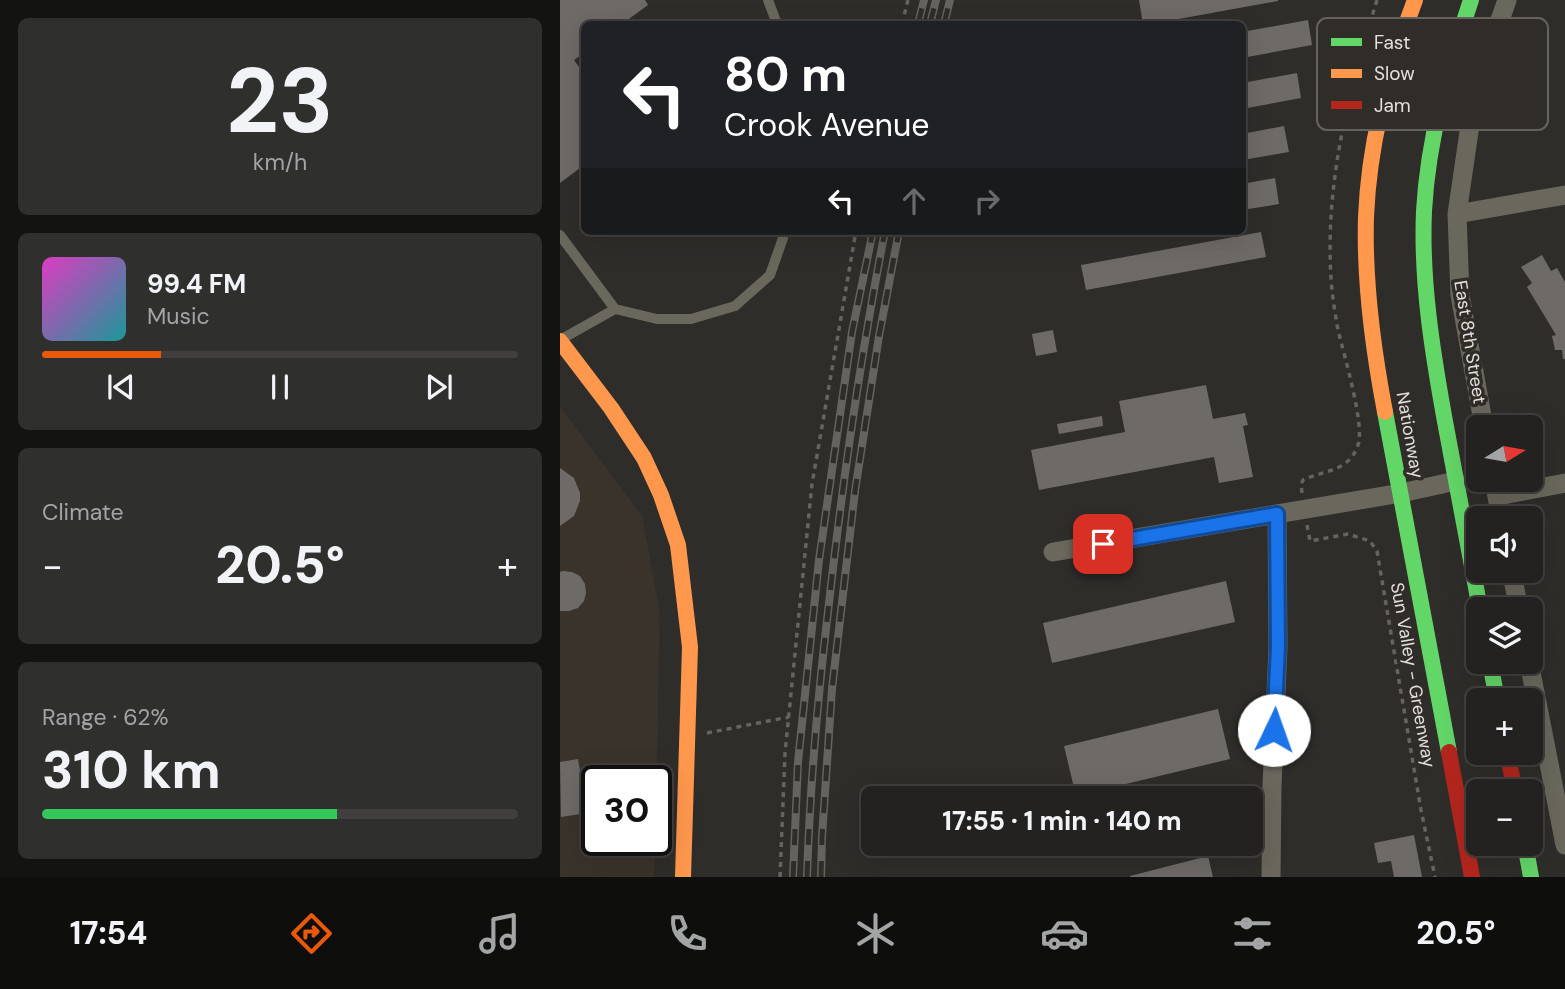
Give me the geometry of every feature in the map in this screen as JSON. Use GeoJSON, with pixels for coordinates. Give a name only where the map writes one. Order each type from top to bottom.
{"type":"FeatureCollection","features":[{"type":"Feature","properties":{"kind":"main road","name":"Nationway"},"geometry":{"type":"LineString","coordinates":[[1409,18],[1415,0]]}},
{"type":"Feature","properties":{"kind":"main road","name":"Nationway"},"geometry":{"type":"LineString","coordinates":[[1465,18],[1471,0]]}},
{"type":"Feature","properties":{"kind":"main road","name":"Nationway"},"geometry":{"type":"LineString","coordinates":[[1376,130],[1366,246],[1374,332],[1384,406],[1472,877]]}},
{"type":"Feature","properties":{"kind":"main road","name":"Nationway"},"geometry":{"type":"LineString","coordinates":[[1434,130],[1424,210],[1428,313],[1478,597]]}},
{"type":"Feature","properties":{"kind":"main road"},"geometry":{"type":"LineString","coordinates":[[560,340],[611,408],[644,458],[662,495],[678,545],[690,647],[683,877]]}},
{"type":"Feature","properties":{"kind":"main road"},"geometry":{"type":"LineString","coordinates":[[1527,856],[1531,877]]}},
{"type":"Feature","properties":{"kind":"street","name":"East 8th Street"},"geometry":{"type":"LineString","coordinates":[[1501,18],[1507,0]]}},
{"type":"Feature","properties":{"kind":"street","name":"East 8th Street"},"geometry":{"type":"LineString","coordinates":[[1469,130],[1457,214],[1460,295],[1482,415]]}},
{"type":"Feature","properties":{"kind":"street"},"geometry":{"type":"LineString","coordinates":[[1457,214],[1565,195]]}},
{"type":"Feature","properties":{"kind":"street"},"geometry":{"type":"LineString","coordinates":[[1053,552],[1401,493],[1456,481]]}},
{"type":"Feature","properties":{"kind":"street"},"geometry":{"type":"LineString","coordinates":[[1544,484],[1565,483]]}},
{"type":"Feature","properties":{"kind":"street"},"geometry":{"type":"LineString","coordinates":[[1271,877],[1278,647],[1277,514]]}},
{"type":"Feature","properties":{"kind":"street"},"geometry":{"type":"LineString","coordinates":[[1532,674],[1559,777],[1565,845]]}},
{"type":"Feature","properties":{"kind":"lane"},"geometry":{"type":"LineString","coordinates":[[768,0],[776,21]]}},
{"type":"Feature","properties":{"kind":"lane"},"geometry":{"type":"LineString","coordinates":[[560,235],[615,309],[657,319],[680,319],[735,306],[770,275],[783,235]]}},
{"type":"Feature","properties":{"kind":"lane"},"geometry":{"type":"LineString","coordinates":[[560,340],[615,309]]}},
{"type":"Feature","properties":{"kind":"path"},"geometry":{"type":"LineString","coordinates":[[903,21],[908,0]]}},
{"type":"Feature","properties":{"kind":"path"},"geometry":{"type":"LineString","coordinates":[[780,877],[785,753],[812,484],[855,235]]}},
{"type":"Feature","properties":{"kind":"path","name":"Sun Valley - Greenway"},"geometry":{"type":"LineString","coordinates":[[1310,541],[1348,534],[1370,541],[1377,551],[1435,877]]}},
{"type":"Feature","properties":{"kind":"path"},"geometry":{"type":"LineString","coordinates":[[688,737],[789,717]]}},
{"type":"Feature","properties":{"kind":"shaded area"},"geometry":{"type":"Polygon","coordinates":[[[560,407],[642,516],[660,613],[657,765],[581,765],[581,856],[655,856],[654,877],[560,877],[560,407]]]}},
{"type":"Feature","properties":{"kind":"building"},"geometry":{"type":"Polygon","coordinates":[[[560,0],[645,0],[648,5],[626,21],[581,21],[581,55],[574,60],[581,70],[581,167],[560,183],[560,0]]]}},
{"type":"Feature","properties":{"kind":"building"},"geometry":{"type":"Polygon","coordinates":[[[1139,0],[1278,0],[1168,21],[1142,21],[1139,0]]]}},
{"type":"Feature","properties":{"kind":"building"},"geometry":{"type":"Polygon","coordinates":[[[1308,20],[1312,45],[1246,57],[1246,31],[1308,20]]]}},
{"type":"Feature","properties":{"kind":"building"},"geometry":{"type":"Polygon","coordinates":[[[1297,73],[1301,98],[1246,108],[1246,82],[1297,73]]]}},
{"type":"Feature","properties":{"kind":"building"},"geometry":{"type":"Polygon","coordinates":[[[1284,126],[1289,152],[1246,159],[1246,133],[1284,126]]]}},
{"type":"Feature","properties":{"kind":"building"},"geometry":{"type":"Polygon","coordinates":[[[1275,178],[1279,204],[1246,209],[1246,183],[1275,178]]]}},
{"type":"Feature","properties":{"kind":"building"},"geometry":{"type":"Polygon","coordinates":[[[1261,232],[1266,257],[1086,290],[1081,265],[1261,232]]]}},
{"type":"Feature","properties":{"kind":"building"},"geometry":{"type":"Polygon","coordinates":[[[1542,255],[1551,271],[1557,268],[1565,282],[1565,359],[1562,350],[1555,350],[1552,336],[1556,335],[1527,287],[1532,283],[1521,267],[1542,255]]]}},
{"type":"Feature","properties":{"kind":"building"},"geometry":{"type":"Polygon","coordinates":[[[1053,330],[1057,352],[1036,356],[1032,334],[1053,330]]]}},
{"type":"Feature","properties":{"kind":"building"},"geometry":{"type":"Polygon","coordinates":[[[1206,385],[1213,419],[1245,413],[1248,425],[1243,426],[1253,477],[1219,483],[1214,457],[1039,490],[1031,450],[1125,432],[1119,401],[1206,385]]]}},
{"type":"Feature","properties":{"kind":"building"},"geometry":{"type":"Polygon","coordinates":[[[1102,416],[1103,426],[1059,434],[1057,424],[1102,416]]]}},
{"type":"Feature","properties":{"kind":"building"},"geometry":{"type":"Polygon","coordinates":[[[560,468],[574,478],[580,501],[574,516],[560,526],[560,468]]]}},
{"type":"Feature","properties":{"kind":"building"},"geometry":{"type":"Polygon","coordinates":[[[560,572],[580,576],[585,584],[584,601],[578,608],[569,611],[560,611],[560,572]]]}},
{"type":"Feature","properties":{"kind":"building"},"geometry":{"type":"Polygon","coordinates":[[[1226,581],[1235,622],[1052,663],[1043,623],[1226,581]]]}},
{"type":"Feature","properties":{"kind":"building"},"geometry":{"type":"Polygon","coordinates":[[[1218,709],[1230,759],[1118,786],[1074,786],[1064,746],[1218,709]]]}},
{"type":"Feature","properties":{"kind":"building"},"geometry":{"type":"Polygon","coordinates":[[[578,759],[581,814],[561,817],[560,762],[578,759]]]}},
{"type":"Feature","properties":{"kind":"building"},"geometry":{"type":"Polygon","coordinates":[[[1414,835],[1422,877],[1394,877],[1391,861],[1378,863],[1374,843],[1414,835]]]}},
{"type":"Feature","properties":{"kind":"building"},"geometry":{"type":"Polygon","coordinates":[[[1208,856],[1213,877],[1130,877],[1208,856]]]}},
{"type":"Feature","properties":{"kind":"railway"},"geometry":{"type":"LineString","coordinates":[[919,21],[924,0]]}},
{"type":"Feature","properties":{"kind":"railway"},"geometry":{"type":"LineString","coordinates":[[931,21],[936,0]]}},
{"type":"Feature","properties":{"kind":"railway"},"geometry":{"type":"LineString","coordinates":[[945,21],[950,0]]}},
{"type":"Feature","properties":{"kind":"railway"},"geometry":{"type":"LineString","coordinates":[[793,877],[798,762],[819,560],[852,332],[872,235]]}},
{"type":"Feature","properties":{"kind":"railway"},"geometry":{"type":"LineString","coordinates":[[807,877],[815,740],[834,556],[860,370],[884,235]]}},
{"type":"Feature","properties":{"kind":"railway"},"geometry":{"type":"LineString","coordinates":[[821,877],[832,689],[855,491],[879,336],[898,235]]}},
{"type":"Feature","properties":{"kind":"traffic: fast"},"geometry":{"type":"LineString","coordinates":[[1465,18],[1471,0]]}},
{"type":"Feature","properties":{"kind":"traffic: fast"},"geometry":{"type":"LineString","coordinates":[[1435,130],[1424,211],[1428,314],[1478,597]]}},
{"type":"Feature","properties":{"kind":"traffic: fast"},"geometry":{"type":"LineString","coordinates":[[1385,412],[1449,752]]}},
{"type":"Feature","properties":{"kind":"traffic: fast"},"geometry":{"type":"LineString","coordinates":[[1492,674],[1495,688]]}},
{"type":"Feature","properties":{"kind":"traffic: fast"},"geometry":{"type":"LineString","coordinates":[[1527,856],[1531,877]]}},
{"type":"Feature","properties":{"kind":"traffic: slow"},"geometry":{"type":"LineString","coordinates":[[1409,18],[1415,0]]}},
{"type":"Feature","properties":{"kind":"traffic: slow"},"geometry":{"type":"LineString","coordinates":[[1377,130],[1368,189],[1366,241],[1373,340],[1385,412]]}},
{"type":"Feature","properties":{"kind":"traffic: slow"},"geometry":{"type":"LineString","coordinates":[[560,341],[611,408],[644,458],[661,495],[678,545],[690,647],[683,877]]}},
{"type":"Feature","properties":{"kind":"traffic: jam"},"geometry":{"type":"LineString","coordinates":[[1449,752],[1472,877]]}},
{"type":"Feature","properties":{"kind":"traffic: jam"},"geometry":{"type":"LineString","coordinates":[[1510,765],[1513,779]]}},
{"type":"Feature","properties":{"kind":"route"},"geometry":{"type":"LineString","coordinates":[[1103,544],[1277,514],[1278,647],[1274,730]]}}]}
